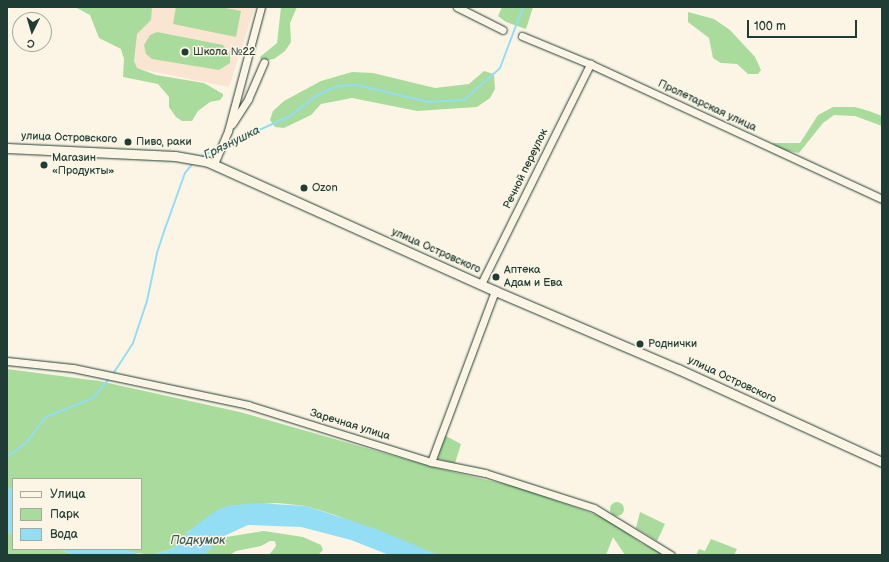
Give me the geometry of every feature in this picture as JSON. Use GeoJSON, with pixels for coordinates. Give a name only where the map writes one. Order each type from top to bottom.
{"type":"FeatureCollection","features":[{"type":"Feature","properties":{"kind":"street"},"geometry":{"type":"LineString","coordinates":[[211,163],[221,154],[261,7]]}},
{"type":"Feature","properties":{"kind":"street"},"geometry":{"type":"LineString","coordinates":[[456,7],[503,30]]}},
{"type":"Feature","properties":{"kind":"street","name":"Пролетарская улица"},"geometry":{"type":"LineString","coordinates":[[522,36],[590,64],[882,199]]}},
{"type":"Feature","properties":{"kind":"street"},"geometry":{"type":"LineString","coordinates":[[228,131],[248,99],[264,62]]}},
{"type":"Feature","properties":{"kind":"street","name":"Речной переулок"},"geometry":{"type":"LineString","coordinates":[[481,284],[590,64]]}},
{"type":"Feature","properties":{"kind":"street","name":"улица Островского"},"geometry":{"type":"LineString","coordinates":[[7,148],[188,157],[211,163],[495,291],[678,369],[882,462]]}},
{"type":"Feature","properties":{"kind":"street"},"geometry":{"type":"LineString","coordinates":[[431,462],[495,291]]}},
{"type":"Feature","properties":{"kind":"street","name":"Заречная улица"},"geometry":{"type":"LineString","coordinates":[[7,361],[73,368],[105,376],[248,405],[431,462],[485,473],[594,508],[671,555]]}},
{"type":"Feature","properties":{"kind":"shaded area","name":"Школа №22"},"geometry":{"type":"Polygon","coordinates":[[[128,7],[255,7],[229,87],[130,67],[128,7]]]}},
{"type":"Feature","properties":{"kind":"green space"},"geometry":{"type":"Polygon","coordinates":[[[75,7],[152,7],[151,20],[137,34],[134,61],[137,68],[156,75],[204,83],[223,94],[223,96],[220,100],[210,102],[198,111],[192,121],[182,121],[176,117],[169,107],[169,97],[158,84],[123,77],[124,59],[121,49],[99,38],[90,15],[75,7]]]}},
{"type":"Feature","properties":{"kind":"green space"},"geometry":{"type":"Polygon","coordinates":[[[176,7],[220,7],[241,11],[236,37],[173,24],[176,7]]]}},
{"type":"Feature","properties":{"kind":"green space"},"geometry":{"type":"Polygon","coordinates":[[[281,7],[297,7],[290,23],[291,42],[285,51],[274,59],[261,61],[260,57],[277,43],[281,7]]]}},
{"type":"Feature","properties":{"kind":"green space"},"geometry":{"type":"Polygon","coordinates":[[[502,7],[533,7],[526,29],[506,22],[498,16],[502,7]]]}},
{"type":"Feature","properties":{"kind":"green space"},"geometry":{"type":"Polygon","coordinates":[[[688,12],[714,19],[730,30],[755,57],[761,70],[758,74],[748,74],[737,64],[721,63],[713,58],[709,38],[688,22],[688,12]]]}},
{"type":"Feature","properties":{"kind":"green space"},"geometry":{"type":"Polygon","coordinates":[[[157,32],[223,45],[230,54],[230,63],[219,70],[152,59],[146,54],[144,45],[150,35],[157,32]]]}},
{"type":"Feature","properties":{"kind":"green space"},"geometry":{"type":"Polygon","coordinates":[[[484,71],[494,74],[495,89],[490,98],[477,107],[417,111],[352,98],[321,104],[311,115],[284,128],[275,127],[270,120],[273,111],[284,101],[321,81],[352,72],[373,73],[435,88],[469,84],[484,71]]]}},
{"type":"Feature","properties":{"kind":"green space"},"geometry":{"type":"Polygon","coordinates":[[[833,107],[855,107],[882,116],[882,126],[855,116],[834,115],[823,123],[799,153],[782,150],[772,143],[800,143],[818,115],[833,107]]]}},
{"type":"Feature","properties":{"kind":"green space"},"geometry":{"type":"Polygon","coordinates":[[[7,369],[99,381],[240,412],[436,468],[518,487],[608,519],[641,543],[666,555],[625,555],[613,537],[606,555],[438,555],[335,515],[306,506],[277,503],[228,506],[189,531],[174,548],[152,555],[129,552],[125,550],[142,550],[142,478],[12,478],[12,490],[7,487],[7,369]]]}},
{"type":"Feature","properties":{"kind":"green space"},"geometry":{"type":"Polygon","coordinates":[[[446,436],[461,444],[455,463],[438,459],[443,437],[446,436]]]}},
{"type":"Feature","properties":{"kind":"green space"},"geometry":{"type":"Polygon","coordinates":[[[617,502],[622,504],[624,509],[622,514],[617,516],[612,514],[610,509],[612,504],[617,502]]]}},
{"type":"Feature","properties":{"kind":"green space"},"geometry":{"type":"Polygon","coordinates":[[[640,512],[665,524],[657,541],[636,528],[640,512]]]}},
{"type":"Feature","properties":{"kind":"green space"},"geometry":{"type":"Polygon","coordinates":[[[264,531],[303,537],[321,545],[323,550],[318,555],[269,555],[276,546],[275,541],[270,541],[261,546],[236,551],[230,555],[204,555],[220,538],[264,531]]]}},
{"type":"Feature","properties":{"kind":"green space"},"geometry":{"type":"Polygon","coordinates":[[[7,532],[12,534],[12,550],[60,550],[75,555],[7,555],[7,532]]]}},
{"type":"Feature","properties":{"kind":"green space"},"geometry":{"type":"Polygon","coordinates":[[[711,539],[737,549],[734,555],[696,555],[699,549],[705,551],[711,539]]]}},
{"type":"Feature","properties":{"kind":"water"},"geometry":{"type":"Polygon","coordinates":[[[7,487],[12,490],[12,534],[7,532],[7,487]]]}},
{"type":"Feature","properties":{"kind":"water","name":"Подкумок"},"geometry":{"type":"Polygon","coordinates":[[[256,503],[306,506],[379,530],[438,555],[389,555],[351,540],[301,527],[248,525],[220,538],[204,555],[152,555],[174,548],[189,531],[215,511],[228,506],[256,503]]]}},
{"type":"Feature","properties":{"kind":"water","name":"Подкумок"},"geometry":{"type":"Polygon","coordinates":[[[60,550],[126,550],[142,555],[75,555],[60,550]]]}},
{"type":"Feature","properties":{"kind":"waterway","name":"Грязнушка"},"geometry":{"type":"LineString","coordinates":[[224,146],[290,116],[314,97],[337,86],[357,85],[428,102],[464,100],[500,68],[523,7]]}},
{"type":"Feature","properties":{"kind":"waterway","name":"Грязнушка"},"geometry":{"type":"LineString","coordinates":[[201,157],[218,148]]}},
{"type":"Feature","properties":{"kind":"waterway","name":"Грязнушка"},"geometry":{"type":"LineString","coordinates":[[113,374],[133,343],[147,301],[157,253],[166,226],[185,173],[194,162]]}},
{"type":"Feature","properties":{"kind":"waterway","name":"Грязнушка"},"geometry":{"type":"LineString","coordinates":[[7,457],[27,442],[46,417],[93,398],[110,378]]}},
{"type":"Feature","properties":{"kind":"place","name":"Школа №22"},"geometry":{"type":"Point","coordinates":[185,52]}},
{"type":"Feature","properties":{"kind":"place","name":"Пиво, раки"},"geometry":{"type":"Point","coordinates":[128,142]}},
{"type":"Feature","properties":{"kind":"place","name":"Магазин «Продукты»"},"geometry":{"type":"Point","coordinates":[44,165]}},
{"type":"Feature","properties":{"kind":"place","name":"Ozon"},"geometry":{"type":"Point","coordinates":[304,188]}},
{"type":"Feature","properties":{"kind":"place","name":"Аптека Адам и Ева"},"geometry":{"type":"Point","coordinates":[496,277]}},
{"type":"Feature","properties":{"kind":"place","name":"Роднички"},"geometry":{"type":"Point","coordinates":[640,344]}}]}
